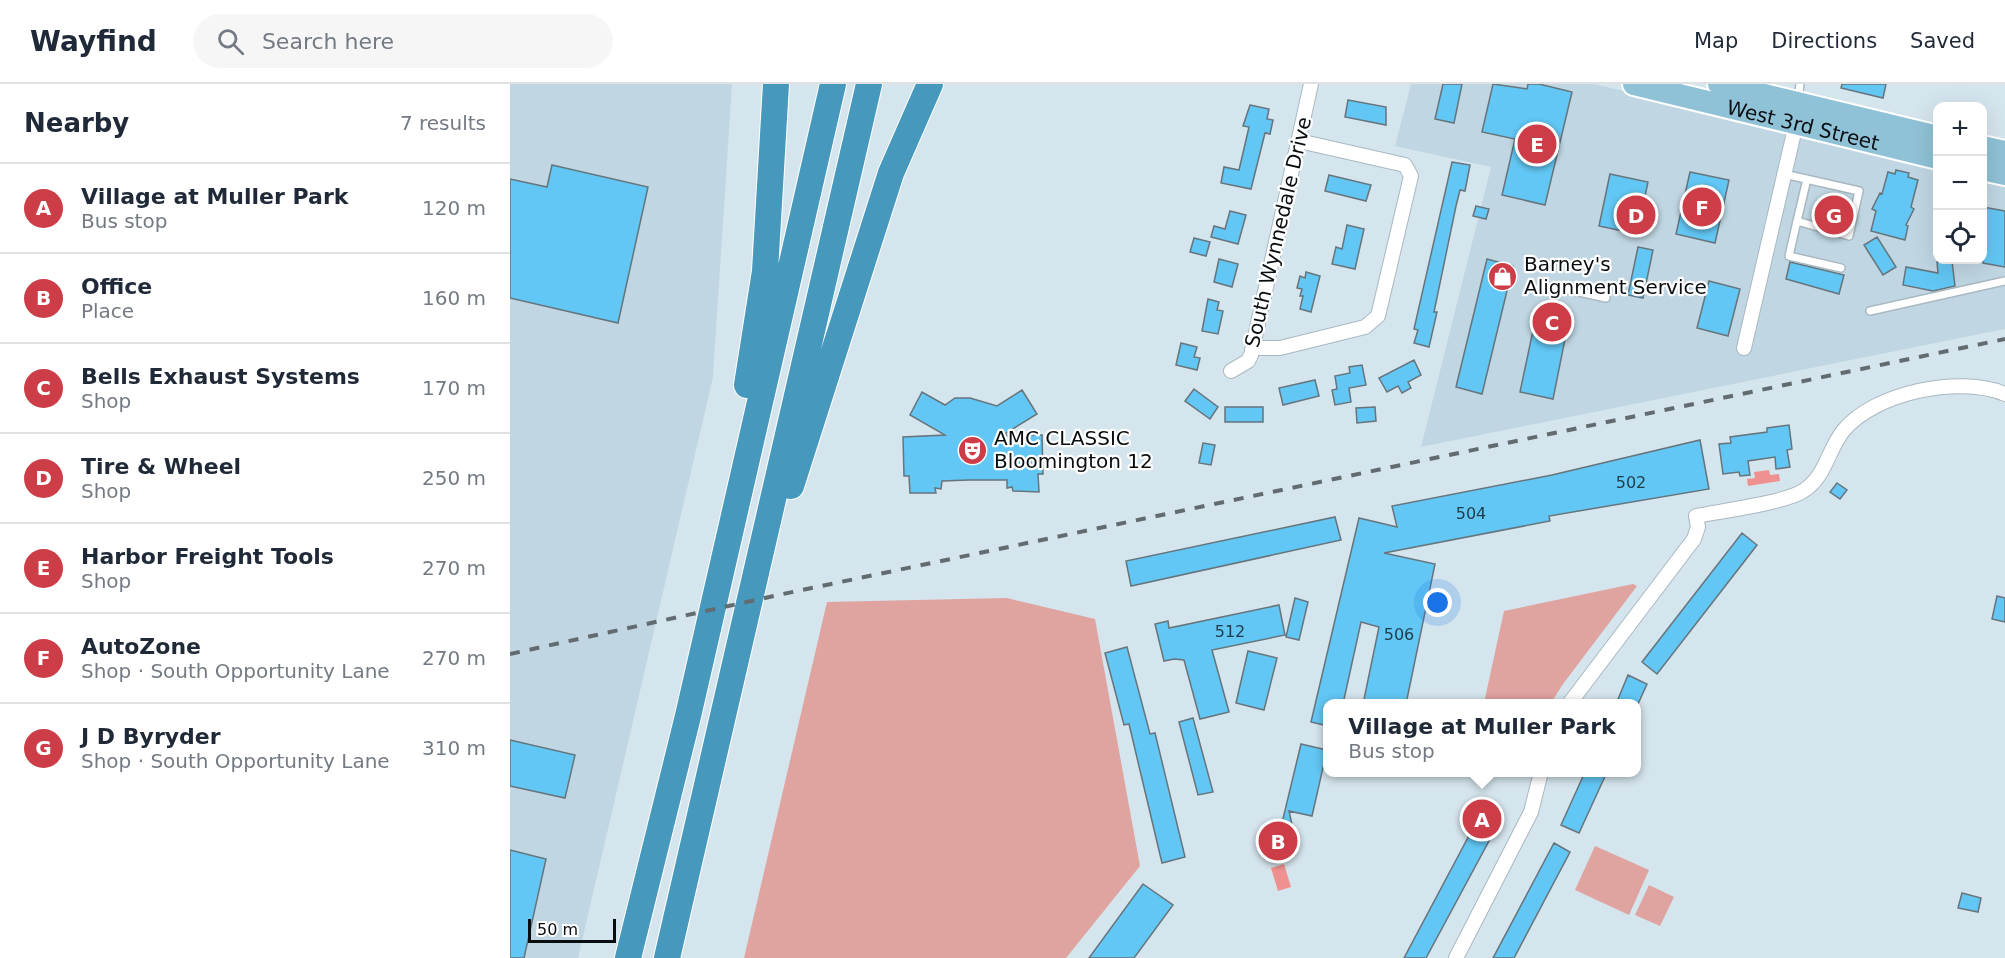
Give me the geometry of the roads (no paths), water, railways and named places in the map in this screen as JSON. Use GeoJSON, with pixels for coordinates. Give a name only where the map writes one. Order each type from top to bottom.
{"type":"FeatureCollection","features":[{"type":"Feature","properties":{"kind":"highway"},"geometry":{"type":"LineString","coordinates":[[688,716],[707,578],[738,435],[760,309],[776,84]]}},
{"type":"Feature","properties":{"kind":"highway"},"geometry":{"type":"LineString","coordinates":[[628,958],[688,716],[833,84]]}},
{"type":"Feature","properties":{"kind":"highway"},"geometry":{"type":"LineString","coordinates":[[668,958],[868,84]]}},
{"type":"Feature","properties":{"kind":"highway"},"geometry":{"type":"LineString","coordinates":[[756,574],[779,522],[891,173],[930,84]]}},
{"type":"Feature","properties":{"kind":"main road","name":"West 3rd Street"},"geometry":{"type":"LineString","coordinates":[[1634,84],[1798,104],[1933,156]]}},
{"type":"Feature","properties":{"kind":"main road","name":"West 3rd Street"},"geometry":{"type":"LineString","coordinates":[[1719,84],[1933,136]]}},
{"type":"Feature","properties":{"kind":"main road"},"geometry":{"type":"LineString","coordinates":[[1987,148],[2005,152]]}},
{"type":"Feature","properties":{"kind":"main road"},"geometry":{"type":"LineString","coordinates":[[1987,170],[2005,174]]}},
{"type":"Feature","properties":{"kind":"street","name":"South Wynnedale Drive"},"geometry":{"type":"LineString","coordinates":[[1231,371],[1248,361],[1253,348],[1311,84]]}},
{"type":"Feature","properties":{"kind":"street"},"geometry":{"type":"LineString","coordinates":[[1744,348],[1798,104]]}},
{"type":"Feature","properties":{"kind":"street"},"geometry":{"type":"LineString","coordinates":[[1253,348],[1280,348],[1365,327],[1378,316],[1411,176],[1405,165],[1299,141]]}},
{"type":"Feature","properties":{"kind":"street"},"geometry":{"type":"LineString","coordinates":[[1573,699],[1694,539],[1698,527],[1696,516],[1803,491],[1819,476],[1845,429],[1863,414],[1893,398],[1957,386],[1984,388],[2005,394]]}},
{"type":"Feature","properties":{"kind":"street"},"geometry":{"type":"LineString","coordinates":[[1456,958],[1530,812],[1540,777]]}},
{"type":"Feature","properties":{"kind":"lane"},"geometry":{"type":"LineString","coordinates":[[1784,174],[1859,191],[1849,236],[1797,221]]}},
{"type":"Feature","properties":{"kind":"lane"},"geometry":{"type":"LineString","coordinates":[[1807,179],[1789,256],[1841,268]]}},
{"type":"Feature","properties":{"kind":"lane"},"geometry":{"type":"LineString","coordinates":[[1870,311],[2005,281]]}},
{"type":"Feature","properties":{"kind":"lane"},"geometry":{"type":"LineString","coordinates":[[1552,286],[1606,298]]}},
{"type":"Feature","properties":{"kind":"railway"},"geometry":{"type":"LineString","coordinates":[[510,654],[783,594],[2005,339]]}},
{"type":"Feature","properties":{"kind":"place","name":"Harbor Freight Tools"},"geometry":{"type":"Point","coordinates":[1537,144]}},
{"type":"Feature","properties":{"kind":"place","name":"AutoZone"},"geometry":{"type":"Point","coordinates":[1702,207]}},
{"type":"Feature","properties":{"kind":"place","name":"Tire & Wheel"},"geometry":{"type":"Point","coordinates":[1636,215]}},
{"type":"Feature","properties":{"kind":"place","name":"J D Byryder"},"geometry":{"type":"Point","coordinates":[1834,215]}},
{"type":"Feature","properties":{"kind":"place","name":"Barney's Alignment Service"},"geometry":{"type":"Point","coordinates":[1503,276]}},
{"type":"Feature","properties":{"kind":"place","name":"Bells Exhaust Systems"},"geometry":{"type":"Point","coordinates":[1552,322]}},
{"type":"Feature","properties":{"kind":"place","name":"AMC CLASSIC Bloomington 12"},"geometry":{"type":"Point","coordinates":[973,450]}},
{"type":"Feature","properties":{"kind":"place","name":"Village at Muller Park"},"geometry":{"type":"Point","coordinates":[1482,819]}},
{"type":"Feature","properties":{"kind":"place","name":"Office"},"geometry":{"type":"Point","coordinates":[1278,841]}}]}
